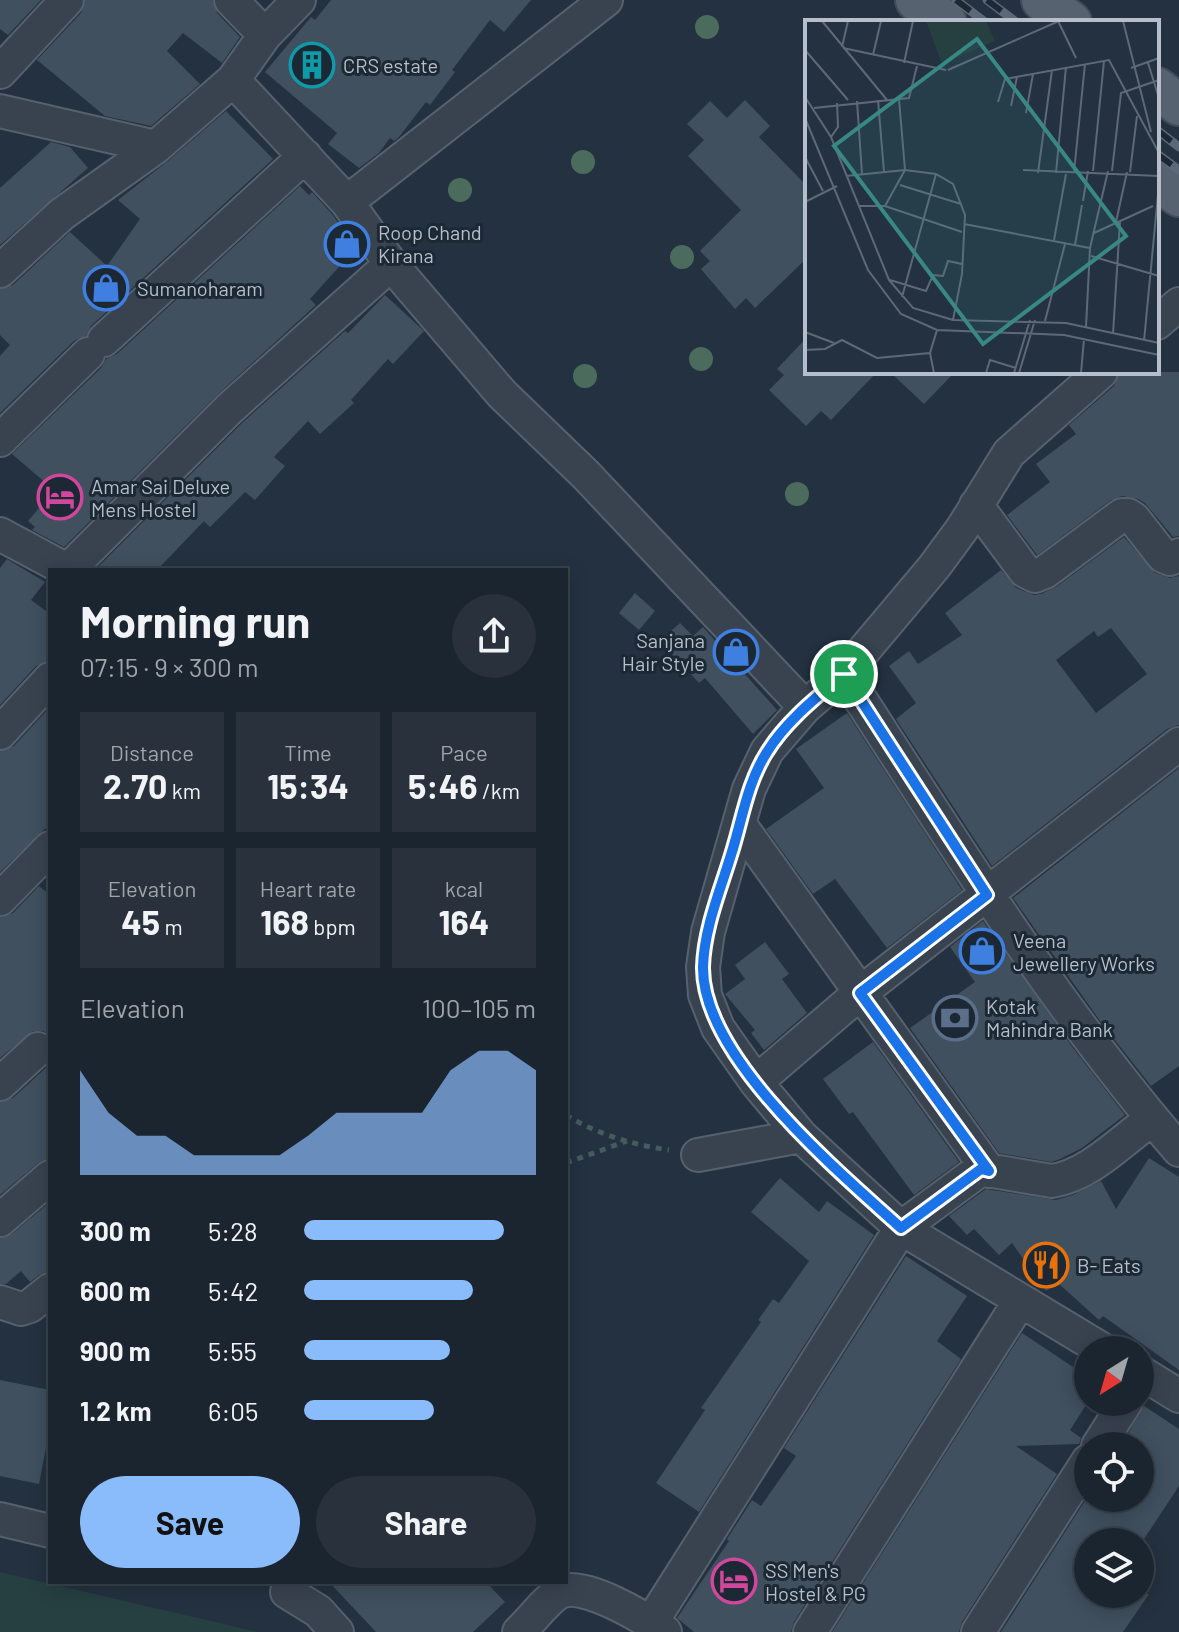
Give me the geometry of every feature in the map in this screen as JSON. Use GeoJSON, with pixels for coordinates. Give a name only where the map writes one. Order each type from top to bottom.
{"type":"FeatureCollection","features":[{"type":"Feature","properties":{"kind":"main road"},"geometry":{"type":"LineString","coordinates":[[916,0],[943,20]]}},
{"type":"Feature","properties":{"kind":"main road"},"geometry":{"type":"LineString","coordinates":[[1042,0],[1068,20]]}},
{"type":"Feature","properties":{"kind":"main road"},"geometry":{"type":"LineString","coordinates":[[1159,90],[1179,105]]}},
{"type":"Feature","properties":{"kind":"main road"},"geometry":{"type":"LineString","coordinates":[[1159,181],[1179,196]]}},
{"type":"Feature","properties":{"kind":"street"},"geometry":{"type":"LineString","coordinates":[[0,72],[67,0]]}},
{"type":"Feature","properties":{"kind":"street"},"geometry":{"type":"LineString","coordinates":[[231,0],[265,35]]}},
{"type":"Feature","properties":{"kind":"street"},"geometry":{"type":"LineString","coordinates":[[0,271],[62,214],[156,147],[233,80],[265,35],[299,0]]}},
{"type":"Feature","properties":{"kind":"street"},"geometry":{"type":"LineString","coordinates":[[347,202],[606,0]]}},
{"type":"Feature","properties":{"kind":"street"},"geometry":{"type":"LineString","coordinates":[[233,80],[347,202],[391,264],[502,394],[586,475],[805,707]]}},
{"type":"Feature","properties":{"kind":"street"},"geometry":{"type":"LineString","coordinates":[[0,112],[156,147]]}},
{"type":"Feature","properties":{"kind":"street"},"geometry":{"type":"LineString","coordinates":[[0,440],[96,347],[305,156]]}},
{"type":"Feature","properties":{"kind":"street"},"geometry":{"type":"LineString","coordinates":[[69,568],[229,409],[391,264]]}},
{"type":"Feature","properties":{"kind":"street"},"geometry":{"type":"LineString","coordinates":[[1159,321],[1179,304]]}},
{"type":"Feature","properties":{"kind":"street"},"geometry":{"type":"LineString","coordinates":[[1079,1336],[901,1228],[801,1136],[756,1082],[718,1028],[705,995],[703,967],[708,932],[749,789],[767,751],[805,707],[844,674],[934,567],[962,529],[1009,453],[1099,374]]}},
{"type":"Feature","properties":{"kind":"street"},"geometry":{"type":"LineString","coordinates":[[976,505],[1025,571],[1035,576],[1045,572],[1122,515],[1134,519],[1163,556],[1170,559],[1179,555]]}},
{"type":"Feature","properties":{"kind":"street"},"geometry":{"type":"LineString","coordinates":[[6,547],[62,568]]}},
{"type":"Feature","properties":{"kind":"street"},"geometry":{"type":"LineString","coordinates":[[844,674],[987,895],[1086,1033],[1179,1150]]}},
{"type":"Feature","properties":{"kind":"street"},"geometry":{"type":"LineString","coordinates":[[0,733],[48,681]]}},
{"type":"Feature","properties":{"kind":"street"},"geometry":{"type":"LineString","coordinates":[[756,1082],[860,993],[1179,744]]}},
{"type":"Feature","properties":{"kind":"street"},"geometry":{"type":"LineString","coordinates":[[740,825],[989,1171]]}},
{"type":"Feature","properties":{"kind":"street"},"geometry":{"type":"LineString","coordinates":[[0,899],[48,850]]}},
{"type":"Feature","properties":{"kind":"street"},"geometry":{"type":"LineString","coordinates":[[0,1084],[38,1049]]}},
{"type":"Feature","properties":{"kind":"street"},"geometry":{"type":"LineString","coordinates":[[519,1632],[560,1592],[575,1590],[594,1594],[658,1628],[901,1228],[981,1169],[1052,1181],[1073,1176],[1152,1119]]}},
{"type":"Feature","properties":{"kind":"street"},"geometry":{"type":"LineString","coordinates":[[698,1155],[801,1136]]}},
{"type":"Feature","properties":{"kind":"street"},"geometry":{"type":"LineString","coordinates":[[0,1220],[48,1179]]}},
{"type":"Feature","properties":{"kind":"street"},"geometry":{"type":"LineString","coordinates":[[0,1302],[21,1309],[48,1291]]}},
{"type":"Feature","properties":{"kind":"street"},"geometry":{"type":"LineString","coordinates":[[810,1632],[1020,1301]]}},
{"type":"Feature","properties":{"kind":"street"},"geometry":{"type":"LineString","coordinates":[[1154,1383],[1179,1396]]}},
{"type":"Feature","properties":{"kind":"street"},"geometry":{"type":"LineString","coordinates":[[978,1632],[1074,1483]]}},
{"type":"Feature","properties":{"kind":"street"},"geometry":{"type":"LineString","coordinates":[[0,1519],[48,1531]]}},
{"type":"Feature","properties":{"kind":"street"},"geometry":{"type":"LineString","coordinates":[[275,1586],[318,1611],[337,1632]]}},
{"type":"Feature","properties":{"kind":"path"},"geometry":{"type":"LineString","coordinates":[[568,1116],[585,1126],[639,1145],[698,1155]]}},
{"type":"Feature","properties":{"kind":"path"},"geometry":{"type":"LineString","coordinates":[[568,1162],[628,1141]]}},
{"type":"Feature","properties":{"kind":"green space"},"geometry":{"type":"Polygon","coordinates":[[[0,1572],[258,1632],[0,1632],[0,1572]]]}},
{"type":"Feature","properties":{"kind":"building"},"geometry":{"type":"Polygon","coordinates":[[[0,0],[41,0],[8,35],[0,29],[0,0]]]}},
{"type":"Feature","properties":{"kind":"building"},"geometry":{"type":"Polygon","coordinates":[[[85,0],[213,0],[217,13],[240,37],[222,63],[183,33],[167,51],[200,84],[151,126],[105,116],[37,60],[81,13],[85,0]]]}},
{"type":"Feature","properties":{"kind":"building"},"geometry":{"type":"Polygon","coordinates":[[[331,0],[531,0],[504,32],[490,20],[430,105],[426,102],[399,137],[394,141],[390,138],[379,153],[359,168],[328,144],[337,133],[265,72],[311,17],[315,20],[331,0]]]}},
{"type":"Feature","properties":{"kind":"building"},"geometry":{"type":"Polygon","coordinates":[[[745,100],[770,126],[759,137],[805,184],[805,260],[755,308],[746,298],[735,309],[701,269],[710,261],[700,251],[741,210],[688,156],[704,140],[687,124],[710,101],[727,118],[745,100]]]}},
{"type":"Feature","properties":{"kind":"building"},"geometry":{"type":"Polygon","coordinates":[[[226,111],[273,159],[0,413],[0,356],[10,345],[0,335],[0,289],[13,285],[70,232],[107,266],[140,219],[118,200],[226,111]]]}},
{"type":"Feature","properties":{"kind":"building"},"geometry":{"type":"Polygon","coordinates":[[[51,142],[70,147],[88,168],[0,245],[0,188],[51,142]]]}},
{"type":"Feature","properties":{"kind":"building"},"geometry":{"type":"Polygon","coordinates":[[[300,186],[309,195],[312,192],[332,214],[356,248],[310,299],[316,305],[216,396],[64,547],[32,530],[35,527],[28,521],[54,490],[12,454],[101,368],[106,359],[117,354],[300,186]]]}},
{"type":"Feature","properties":{"kind":"building"},"geometry":{"type":"Polygon","coordinates":[[[385,295],[424,331],[393,364],[388,359],[351,400],[354,403],[320,434],[308,421],[274,457],[285,466],[255,500],[245,492],[210,527],[204,521],[159,568],[99,566],[242,423],[345,331],[348,333],[385,295]]]}},
{"type":"Feature","properties":{"kind":"building"},"geometry":{"type":"Polygon","coordinates":[[[805,339],[805,374],[875,374],[831,420],[821,411],[806,426],[769,390],[784,375],[777,369],[805,339]]]}},
{"type":"Feature","properties":{"kind":"building"},"geometry":{"type":"Polygon","coordinates":[[[1179,372],[1179,536],[1173,537],[1145,503],[1122,496],[1111,500],[1037,555],[1007,515],[1050,482],[1036,464],[1076,434],[1069,425],[1114,386],[1119,374],[1179,372]]]}},
{"type":"Feature","properties":{"kind":"building"},"geometry":{"type":"Polygon","coordinates":[[[892,374],[953,374],[924,404],[892,374]]]}},
{"type":"Feature","properties":{"kind":"building"},"geometry":{"type":"Polygon","coordinates":[[[1124,537],[1155,573],[1170,578],[1179,576],[1179,725],[1167,729],[992,866],[896,719],[916,703],[889,666],[909,651],[918,664],[962,635],[945,613],[1001,570],[1016,588],[1034,595],[1056,587],[1124,537]],[[1111,628],[1098,637],[1094,631],[1056,660],[1096,713],[1147,674],[1111,628]]]}},
{"type":"Feature","properties":{"kind":"building"},"geometry":{"type":"Polygon","coordinates":[[[7,559],[45,582],[31,600],[48,613],[48,662],[36,666],[0,705],[0,568],[7,559]]]}},
{"type":"Feature","properties":{"kind":"building"},"geometry":{"type":"Polygon","coordinates":[[[635,593],[655,611],[639,630],[619,613],[635,593]]]}},
{"type":"Feature","properties":{"kind":"building"},"geometry":{"type":"Polygon","coordinates":[[[680,623],[693,636],[703,627],[777,710],[753,734],[705,678],[699,683],[660,641],[680,623]]]}},
{"type":"Feature","properties":{"kind":"building"},"geometry":{"type":"Polygon","coordinates":[[[48,709],[48,826],[0,872],[0,751],[14,746],[48,709]]]}},
{"type":"Feature","properties":{"kind":"building"},"geometry":{"type":"Polygon","coordinates":[[[847,713],[962,890],[887,948],[835,879],[813,894],[766,829],[824,788],[796,749],[847,713]]]}},
{"type":"Feature","properties":{"kind":"building"},"geometry":{"type":"Polygon","coordinates":[[[1179,768],[1179,1066],[1151,1086],[1103,1025],[1013,898],[1179,768]]]}},
{"type":"Feature","properties":{"kind":"building"},"geometry":{"type":"Polygon","coordinates":[[[39,886],[48,893],[48,1034],[33,1031],[0,1058],[0,917],[13,913],[39,886]]]}},
{"type":"Feature","properties":{"kind":"building"},"geometry":{"type":"Polygon","coordinates":[[[983,921],[1125,1115],[1082,1148],[1051,1162],[999,1153],[910,1028],[975,982],[950,947],[983,921]]]}},
{"type":"Feature","properties":{"kind":"building"},"geometry":{"type":"Polygon","coordinates":[[[765,942],[789,974],[782,979],[807,1013],[764,1050],[751,1033],[755,1030],[725,994],[745,979],[735,965],[765,942]]]}},
{"type":"Feature","properties":{"kind":"building"},"geometry":{"type":"Polygon","coordinates":[[[873,1042],[959,1162],[914,1195],[853,1112],[849,1114],[823,1079],[873,1042]]]}},
{"type":"Feature","properties":{"kind":"building"},"geometry":{"type":"Polygon","coordinates":[[[48,1066],[48,1159],[38,1163],[0,1195],[0,1102],[13,1098],[48,1066]]]}},
{"type":"Feature","properties":{"kind":"building"},"geometry":{"type":"Polygon","coordinates":[[[1149,1158],[1179,1177],[1179,1370],[1154,1352],[1154,1336],[1131,1336],[1103,1316],[1099,1320],[1058,1283],[1046,1291],[1012,1243],[999,1255],[974,1229],[967,1235],[949,1216],[986,1189],[1056,1200],[1101,1181],[1116,1209],[1149,1158]]]}},
{"type":"Feature","properties":{"kind":"building"},"geometry":{"type":"Polygon","coordinates":[[[780,1178],[819,1212],[827,1201],[874,1235],[699,1512],[656,1483],[705,1410],[701,1408],[761,1322],[758,1320],[773,1299],[779,1303],[809,1261],[751,1212],[780,1178]]]}},
{"type":"Feature","properties":{"kind":"building"},"geometry":{"type":"Polygon","coordinates":[[[48,1204],[48,1272],[30,1282],[21,1271],[6,1284],[0,1284],[0,1238],[12,1234],[48,1204]]]}},
{"type":"Feature","properties":{"kind":"building"},"geometry":{"type":"Polygon","coordinates":[[[906,1256],[967,1296],[937,1341],[961,1359],[794,1622],[791,1632],[694,1632],[677,1618],[729,1541],[727,1539],[752,1500],[761,1506],[796,1456],[784,1448],[906,1256]]]}},
{"type":"Feature","properties":{"kind":"building"},"geometry":{"type":"Polygon","coordinates":[[[1022,1333],[1074,1368],[1074,1416],[1079,1416],[1070,1430],[1074,1433],[1074,1444],[1016,1446],[1057,1474],[962,1622],[959,1632],[832,1632],[1022,1333]]]}},
{"type":"Feature","properties":{"kind":"building"},"geometry":{"type":"Polygon","coordinates":[[[0,1380],[48,1390],[48,1437],[39,1484],[0,1476],[0,1380]]]}},
{"type":"Feature","properties":{"kind":"building"},"geometry":{"type":"Polygon","coordinates":[[[1154,1413],[1179,1429],[1179,1486],[1151,1528],[1074,1528],[1074,1608],[1139,1608],[1123,1632],[1001,1632],[1078,1512],[1154,1512],[1154,1432],[1129,1432],[1138,1416],[1154,1416],[1154,1413]]]}},
{"type":"Feature","properties":{"kind":"building"},"geometry":{"type":"Polygon","coordinates":[[[331,1584],[488,1584],[505,1602],[473,1632],[376,1632],[331,1584]]]}},
{"type":"Feature","properties":{"kind":"railway"},"geometry":{"type":"LineString","coordinates":[[956,0],[982,20]]}},
{"type":"Feature","properties":{"kind":"railway"},"geometry":{"type":"LineString","coordinates":[[987,0],[1013,20]]}},
{"type":"Feature","properties":{"kind":"railway"},"geometry":{"type":"LineString","coordinates":[[1159,132],[1179,147]]}},
{"type":"Feature","properties":{"kind":"railway"},"geometry":{"type":"LineString","coordinates":[[1159,155],[1179,170]]}},
{"type":"Feature","properties":{"kind":"place","name":"CRS estate"},"geometry":{"type":"Point","coordinates":[312,65]}},
{"type":"Feature","properties":{"kind":"place","name":"Roop Chand Kirana"},"geometry":{"type":"Point","coordinates":[347,244]}},
{"type":"Feature","properties":{"kind":"place","name":"Sumanoharam"},"geometry":{"type":"Point","coordinates":[106,288]}},
{"type":"Feature","properties":{"kind":"place","name":"Amar Sai Deluxe Mens Hostel"},"geometry":{"type":"Point","coordinates":[60,497]}},
{"type":"Feature","properties":{"kind":"place","name":"Sanjana Hair Style"},"geometry":{"type":"Point","coordinates":[736,652]}},
{"type":"Feature","properties":{"kind":"place","name":"Veena Jewellery Works"},"geometry":{"type":"Point","coordinates":[982,951]}},
{"type":"Feature","properties":{"kind":"place","name":"Kotak Mahindra Bank"},"geometry":{"type":"Point","coordinates":[955,1018]}},
{"type":"Feature","properties":{"kind":"place","name":"B- Eats"},"geometry":{"type":"Point","coordinates":[1046,1265]}},
{"type":"Feature","properties":{"kind":"place","name":"SS Men's Hostel & PG"},"geometry":{"type":"Point","coordinates":[734,1581]}},
{"type":"Feature","properties":{"kind":"route"},"geometry":{"type":"LineString","coordinates":[[844,674],[987,895],[860,993],[989,1171],[981,1169],[901,1228],[801,1136],[756,1082],[718,1028],[705,995],[703,967],[708,932],[749,789],[767,751],[805,707],[844,674]]}}]}
